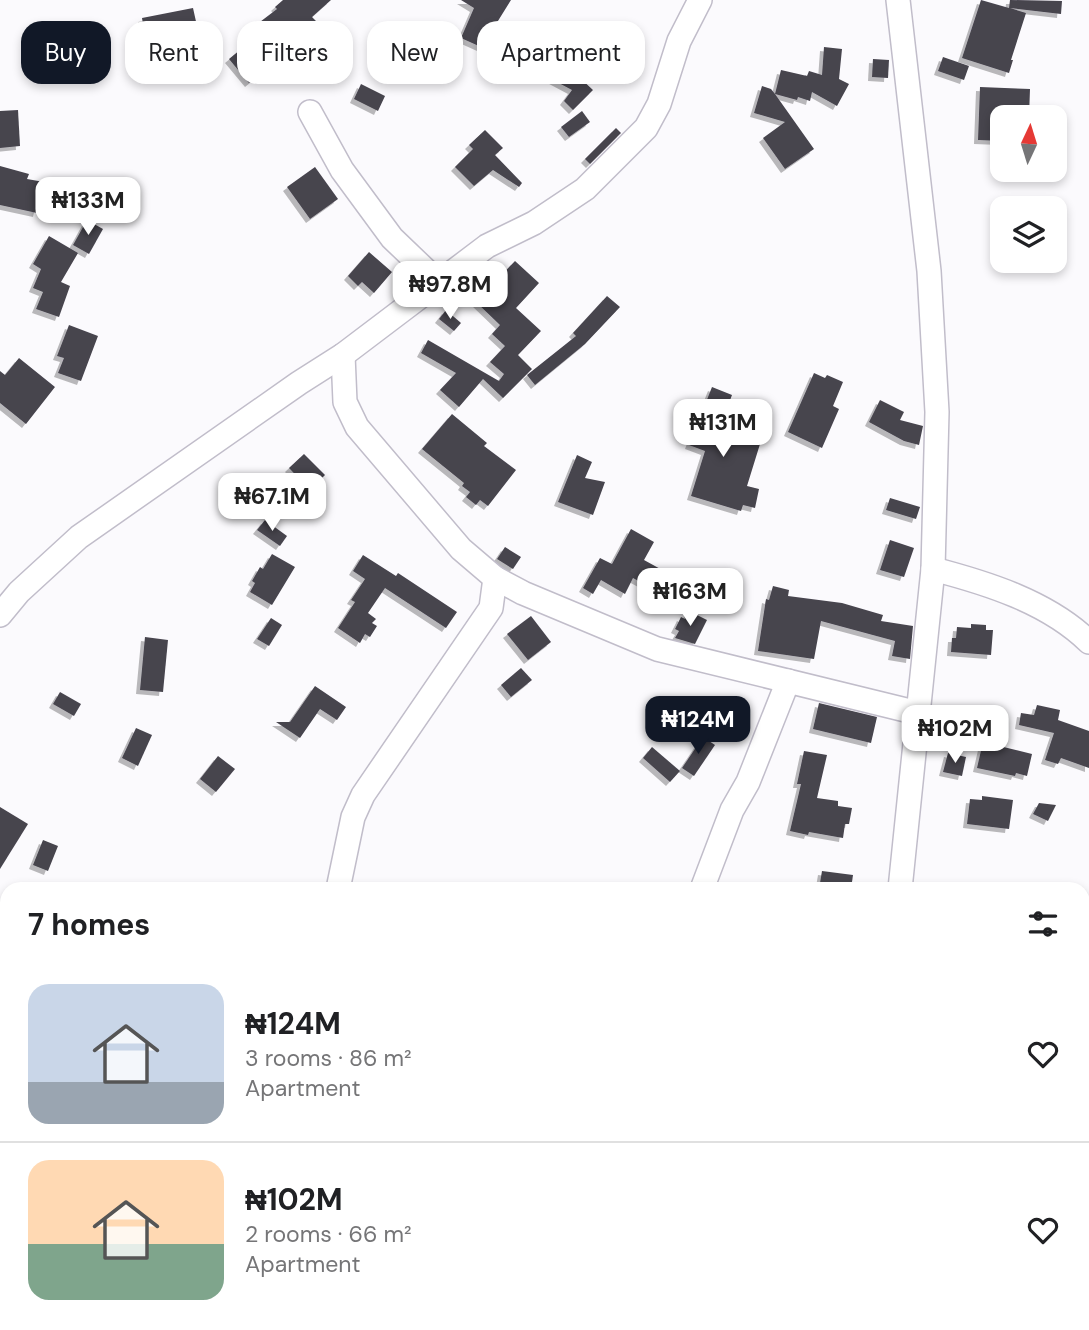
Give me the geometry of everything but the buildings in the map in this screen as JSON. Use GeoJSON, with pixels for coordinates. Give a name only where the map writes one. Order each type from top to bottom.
{"type":"FeatureCollection","features":[{"type":"Feature","properties":{"kind":"street"},"geometry":{"type":"LineString","coordinates":[[0,615],[19,592],[79,537],[343,355],[487,246],[534,223],[585,189],[646,128],[659,104],[679,41],[700,0]]}},
{"type":"Feature","properties":{"kind":"street"},"geometry":{"type":"LineString","coordinates":[[898,0],[929,271],[937,412],[933,569],[901,882]]}},
{"type":"Feature","properties":{"kind":"street"},"geometry":{"type":"LineString","coordinates":[[310,112],[342,170],[392,237],[439,283]]}},
{"type":"Feature","properties":{"kind":"street"},"geometry":{"type":"LineString","coordinates":[[343,355],[345,402],[357,427],[461,549],[495,578],[523,593],[657,649],[918,713]]}},
{"type":"Feature","properties":{"kind":"street"},"geometry":{"type":"LineString","coordinates":[[933,569],[966,577],[1022,599],[1072,626],[1089,642]]}},
{"type":"Feature","properties":{"kind":"street"},"geometry":{"type":"LineString","coordinates":[[339,882],[353,817],[363,796],[491,608],[495,578]]}},
{"type":"Feature","properties":{"kind":"street"},"geometry":{"type":"LineString","coordinates":[[491,608],[523,593]]}},
{"type":"Feature","properties":{"kind":"street"},"geometry":{"type":"LineString","coordinates":[[705,882],[732,810],[748,782],[788,681]]}}]}
